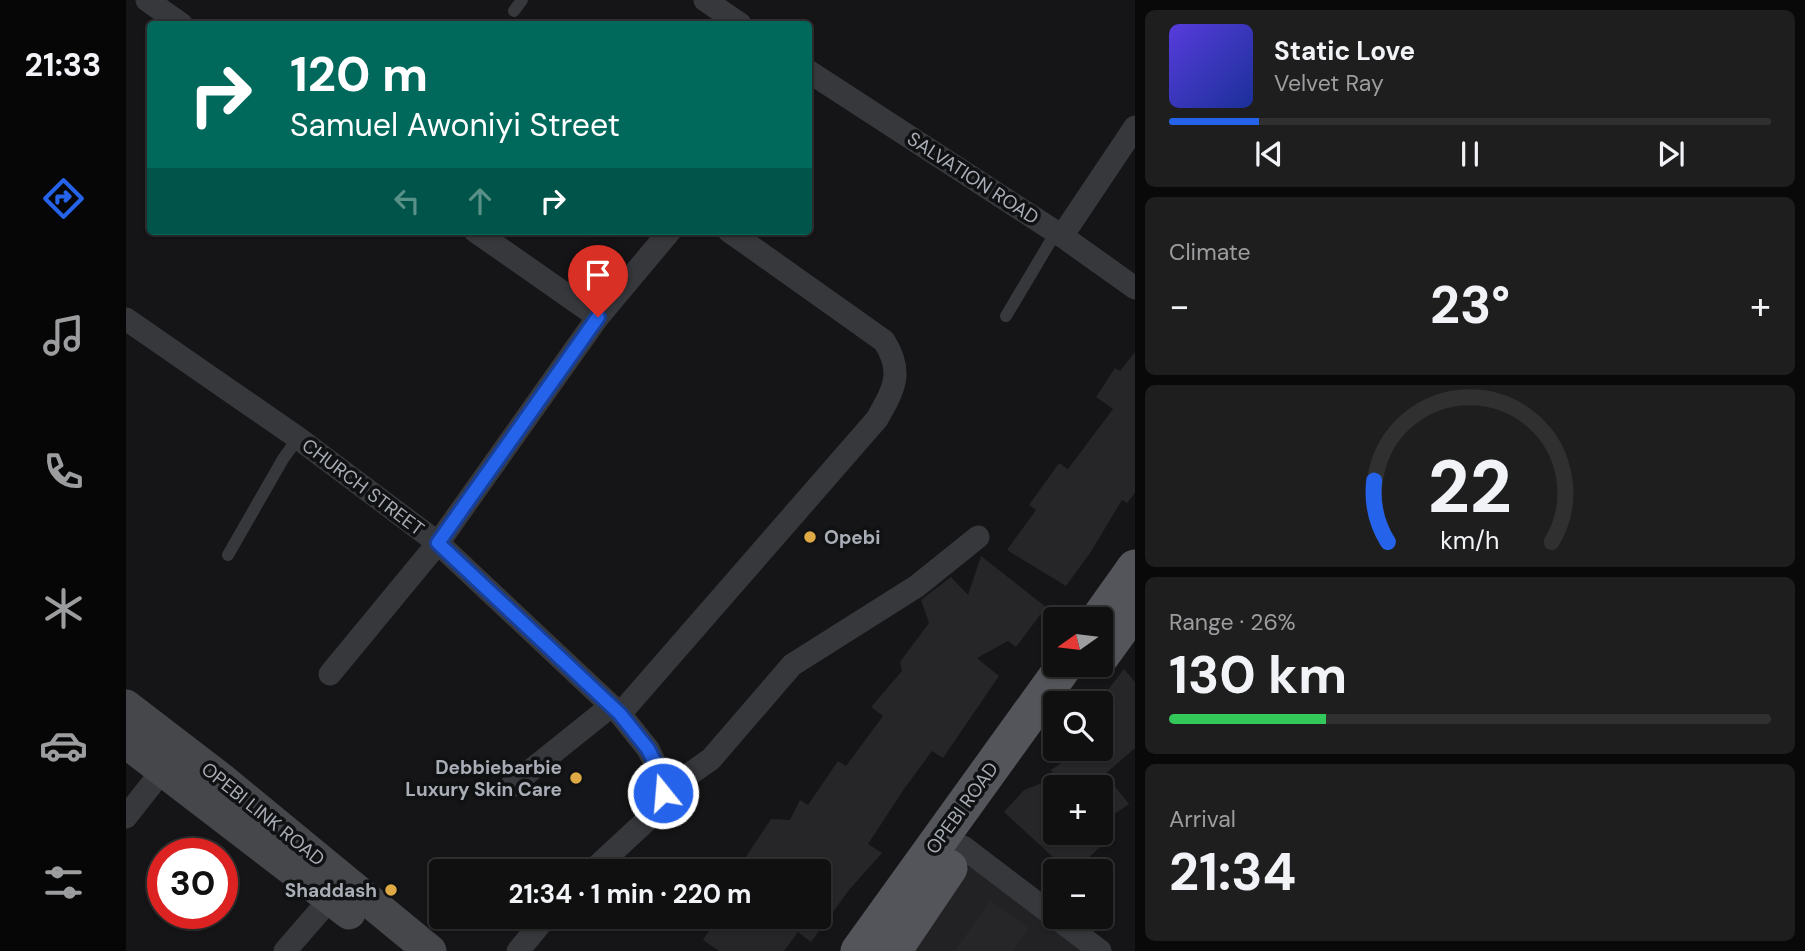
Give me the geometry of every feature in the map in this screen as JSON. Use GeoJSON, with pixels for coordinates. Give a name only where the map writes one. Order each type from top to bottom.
{"type":"FeatureCollection","features":[{"type":"Feature","properties":{"kind":"main road"},"geometry":{"type":"LineString","coordinates":[[1122,623],[1135,568]]}},
{"type":"Feature","properties":{"kind":"main road","name":"OPEBI ROAD"},"geometry":{"type":"LineString","coordinates":[[859,951],[1056,677]]}},
{"type":"Feature","properties":{"kind":"main road","name":"OPEBI LINK ROAD"},"geometry":{"type":"LineString","coordinates":[[126,706],[221,779],[430,951]]}},
{"type":"Feature","properties":{"kind":"main road","name":"OPEBI ROAD"},"geometry":{"type":"LineString","coordinates":[[893,951],[962,847],[1043,736]]}},
{"type":"Feature","properties":{"kind":"main road","name":"OPEBI LINK ROAD"},"geometry":{"type":"LineString","coordinates":[[126,742],[331,898],[394,951]]}},
{"type":"Feature","properties":{"kind":"street"},"geometry":{"type":"LineString","coordinates":[[147,0],[177,21]]}},
{"type":"Feature","properties":{"kind":"street"},"geometry":{"type":"LineString","coordinates":[[705,0],[736,21]]}},
{"type":"Feature","properties":{"kind":"street","name":"SALVATION ROAD"},"geometry":{"type":"LineString","coordinates":[[812,74],[1059,234],[1135,288]]}},
{"type":"Feature","properties":{"kind":"street"},"geometry":{"type":"LineString","coordinates":[[1059,234],[1135,127]]}},
{"type":"Feature","properties":{"kind":"street"},"geometry":{"type":"LineString","coordinates":[[481,235],[598,317]]}},
{"type":"Feature","properties":{"kind":"street"},"geometry":{"type":"LineString","coordinates":[[330,674],[438,543],[598,317],[667,235]]}},
{"type":"Feature","properties":{"kind":"street"},"geometry":{"type":"LineString","coordinates":[[510,787],[616,710],[877,419],[891,395],[897,371],[892,354],[884,341],[735,235]]}},
{"type":"Feature","properties":{"kind":"street","name":"CHURCH STREET"},"geometry":{"type":"LineString","coordinates":[[126,319],[299,438],[438,543],[616,710],[648,749],[660,773],[663,793]]}},
{"type":"Feature","properties":{"kind":"street"},"geometry":{"type":"LineString","coordinates":[[605,859],[647,820],[658,806],[663,793],[711,759],[792,665],[917,586],[978,537]]}},
{"type":"Feature","properties":{"kind":"street"},"geometry":{"type":"LineString","coordinates":[[126,817],[162,771]]}},
{"type":"Feature","properties":{"kind":"street"},"geometry":{"type":"LineString","coordinates":[[962,847],[1100,951]]}},
{"type":"Feature","properties":{"kind":"street"},"geometry":{"type":"LineString","coordinates":[[285,951],[331,898]]}},
{"type":"Feature","properties":{"kind":"street"},"geometry":{"type":"LineString","coordinates":[[518,951],[536,929]]}},
{"type":"Feature","properties":{"kind":"lane"},"geometry":{"type":"LineString","coordinates":[[514,11],[523,0]]}},
{"type":"Feature","properties":{"kind":"lane"},"geometry":{"type":"LineString","coordinates":[[1006,316],[1059,234]]}},
{"type":"Feature","properties":{"kind":"lane"},"geometry":{"type":"LineString","coordinates":[[228,555],[283,459],[299,438]]}},
{"type":"Feature","properties":{"kind":"shaded area"},"geometry":{"type":"Polygon","coordinates":[[[970,864],[1043,918],[1043,929],[1057,929],[1087,951],[908,951],[970,864]]]}},
{"type":"Feature","properties":{"kind":"building"},"geometry":{"type":"Polygon","coordinates":[[[1135,352],[1135,493],[1127,503],[1122,500],[1090,553],[1066,586],[1007,550],[1036,510],[1029,505],[1059,463],[1068,469],[1113,409],[1096,397],[1115,368],[1120,371],[1135,352]]]}},
{"type":"Feature","properties":{"kind":"building"},"geometry":{"type":"Polygon","coordinates":[[[981,556],[1046,607],[1043,607],[1043,611],[1016,647],[1008,641],[977,658],[999,676],[943,758],[932,751],[904,789],[868,844],[882,853],[831,915],[831,859],[745,859],[771,819],[790,820],[800,800],[808,805],[838,761],[846,766],[883,716],[871,707],[902,671],[900,662],[929,623],[921,600],[951,577],[968,595],[981,556]]]}},
{"type":"Feature","properties":{"kind":"building"},"geometry":{"type":"Polygon","coordinates":[[[1124,669],[1135,682],[1135,748],[1106,775],[1054,775],[1051,770],[1064,761],[1113,761],[1113,691],[1107,691],[1124,669]]]}},
{"type":"Feature","properties":{"kind":"building"},"geometry":{"type":"Polygon","coordinates":[[[1043,783],[1043,845],[1100,847],[1088,859],[1055,859],[1004,812],[1024,790],[1043,783]]]}},
{"type":"Feature","properties":{"kind":"building"},"geometry":{"type":"Polygon","coordinates":[[[1113,784],[1129,804],[1113,815],[1113,784]]]}},
{"type":"Feature","properties":{"kind":"building"},"geometry":{"type":"Polygon","coordinates":[[[990,900],[1029,928],[1013,951],[955,951],[990,900]]]}},
{"type":"Feature","properties":{"kind":"building"},"geometry":{"type":"Polygon","coordinates":[[[710,929],[820,929],[811,942],[798,932],[784,951],[719,951],[703,940],[710,929]]]}},
{"type":"Feature","properties":{"kind":"place","name":"Opebi"},"geometry":{"type":"Point","coordinates":[810,537]}},
{"type":"Feature","properties":{"kind":"place","name":"Debbiebarbie Luxury Skin Care"},"geometry":{"type":"Point","coordinates":[576,778]}},
{"type":"Feature","properties":{"kind":"place","name":"Shaddash"},"geometry":{"type":"Point","coordinates":[391,890]}},
{"type":"Feature","properties":{"kind":"route"},"geometry":{"type":"LineString","coordinates":[[598,317],[438,543],[620,714],[648,749],[660,773],[663,793]]}}]}
